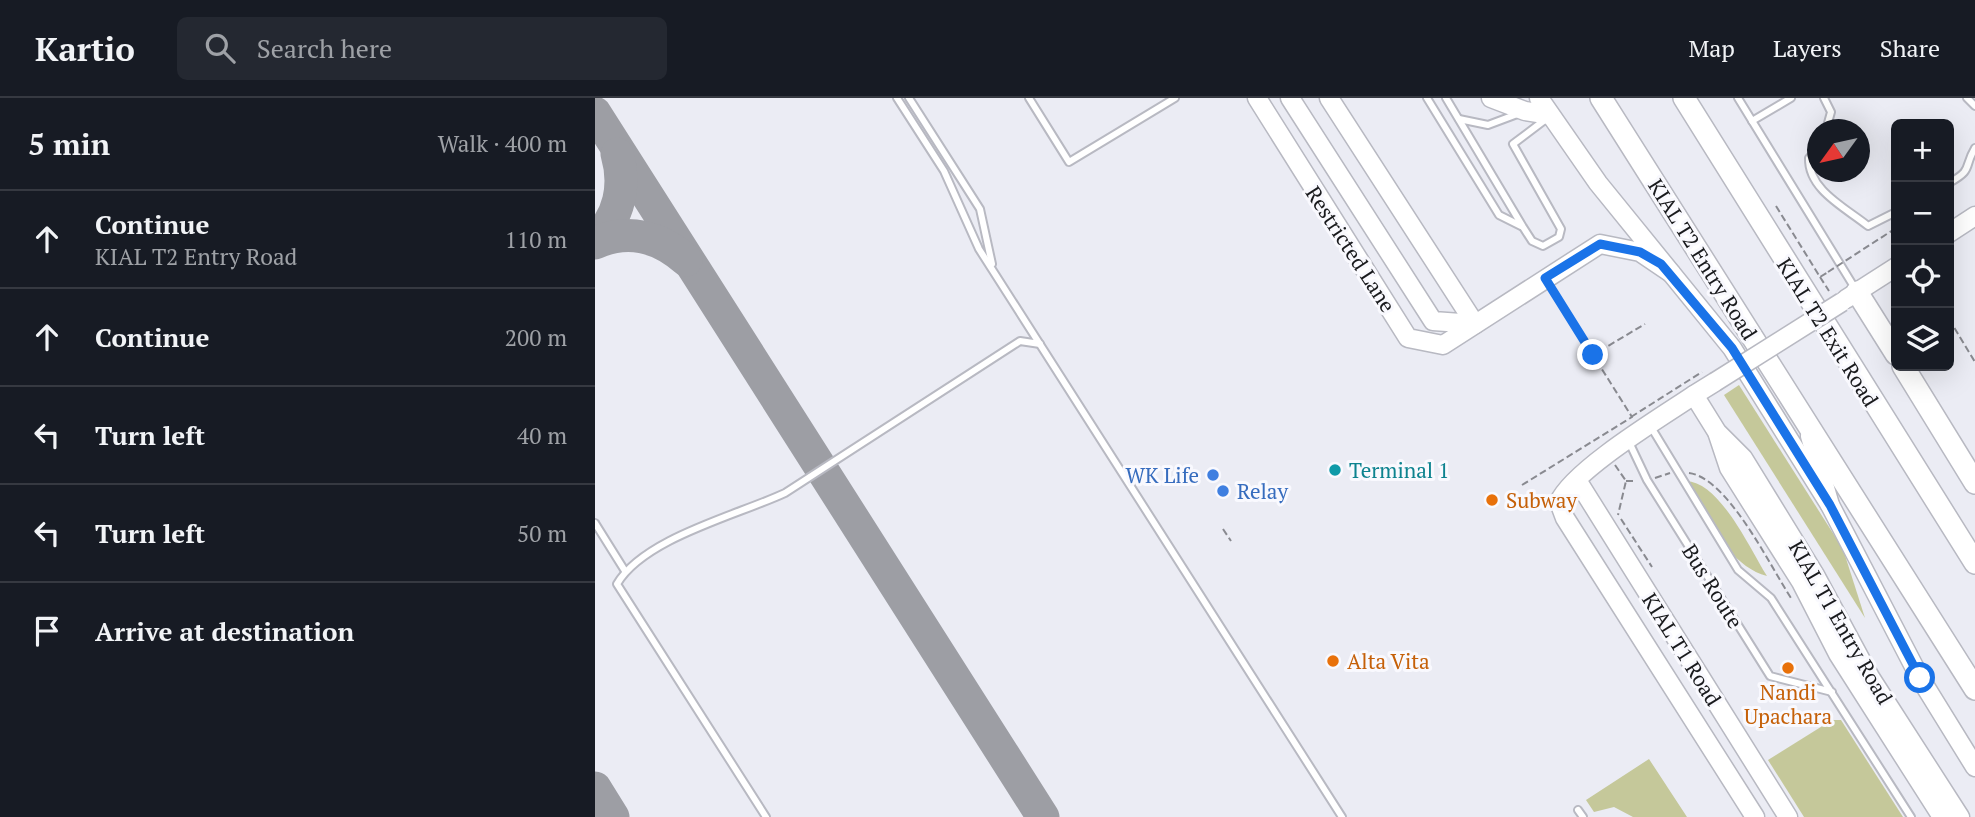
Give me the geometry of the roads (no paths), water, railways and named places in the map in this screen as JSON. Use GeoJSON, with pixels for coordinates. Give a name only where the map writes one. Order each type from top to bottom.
{"type":"FeatureCollection","features":[{"type":"Feature","properties":{"kind":"main road","name":"Restricted Lane"},"geometry":{"type":"LineString","coordinates":[[1257,98],[1408,338],[1443,345],[1600,244],[1640,252],[1671,273]]}},
{"type":"Feature","properties":{"kind":"main road"},"geometry":{"type":"LineString","coordinates":[[1290,98],[1433,321],[1475,324]]}},
{"type":"Feature","properties":{"kind":"main road"},"geometry":{"type":"LineString","coordinates":[[1329,98],[1475,324]]}},
{"type":"Feature","properties":{"kind":"main road"},"geometry":{"type":"LineString","coordinates":[[1491,98],[1525,111],[1550,115]]}},
{"type":"Feature","properties":{"kind":"main road"},"geometry":{"type":"LineString","coordinates":[[1539,98],[1598,183],[1732,348],[1830,505]]}},
{"type":"Feature","properties":{"kind":"main road","name":"KIAL T2 Entry Road"},"geometry":{"type":"LineString","coordinates":[[1601,98],[1975,689]]}},
{"type":"Feature","properties":{"kind":"main road","name":"KIAL T2 Exit Road"},"geometry":{"type":"LineString","coordinates":[[1684,98],[1975,563]]}},
{"type":"Feature","properties":{"kind":"main road"},"geometry":{"type":"LineString","coordinates":[[1954,230],[1975,216]]}},
{"type":"Feature","properties":{"kind":"main road"},"geometry":{"type":"LineString","coordinates":[[1577,480],[1627,438],[1891,270]]}},
{"type":"Feature","properties":{"kind":"main road"},"geometry":{"type":"LineString","coordinates":[[1850,297],[1891,348]]}},
{"type":"Feature","properties":{"kind":"main road","name":"KIAL T2 Entry Road"},"geometry":{"type":"LineString","coordinates":[[1732,348],[1806,420],[1830,505],[1920,678],[1975,767]]}},
{"type":"Feature","properties":{"kind":"main road"},"geometry":{"type":"LineString","coordinates":[[1906,371],[1975,483]]}},
{"type":"Feature","properties":{"kind":"main road","name":"KIAL T1 Entry Road"},"geometry":{"type":"LineString","coordinates":[[1694,395],[1717,432],[1743,458],[1815,575],[1870,677],[1960,817]]}},
{"type":"Feature","properties":{"kind":"main road","name":"KIAL T1 Entry Road"},"geometry":{"type":"LineString","coordinates":[[1717,432],[1729,468],[1801,582],[1838,654],[1942,817]]}},
{"type":"Feature","properties":{"kind":"main road","name":"KIAL T1 Road"},"geometry":{"type":"LineString","coordinates":[[1755,817],[1565,518],[1559,502],[1563,493],[1577,480],[1788,817]]}},
{"type":"Feature","properties":{"kind":"lane"},"geometry":{"type":"LineString","coordinates":[[898,98],[944,171],[964,220],[995,273],[1342,817]]}},
{"type":"Feature","properties":{"kind":"lane"},"geometry":{"type":"LineString","coordinates":[[909,98],[980,209],[995,273]]}},
{"type":"Feature","properties":{"kind":"lane"},"geometry":{"type":"LineString","coordinates":[[1029,98],[1069,162],[1175,98]]}},
{"type":"Feature","properties":{"kind":"lane"},"geometry":{"type":"LineString","coordinates":[[1427,98],[1499,215],[1523,227]]}},
{"type":"Feature","properties":{"kind":"lane"},"geometry":{"type":"LineString","coordinates":[[1446,98],[1536,245],[1551,243],[1559,237],[1561,229],[1513,144],[1550,115]]}},
{"type":"Feature","properties":{"kind":"lane"},"geometry":{"type":"LineString","coordinates":[[1738,98],[1850,297]]}},
{"type":"Feature","properties":{"kind":"lane"},"geometry":{"type":"LineString","coordinates":[[1752,121],[1791,98]]}},
{"type":"Feature","properties":{"kind":"lane"},"geometry":{"type":"LineString","coordinates":[[1824,98],[1832,112],[1830,119]]}},
{"type":"Feature","properties":{"kind":"lane"},"geometry":{"type":"LineString","coordinates":[[1967,98],[1975,107]]}},
{"type":"Feature","properties":{"kind":"lane"},"geometry":{"type":"LineString","coordinates":[[1459,119],[1488,125],[1525,111]]}},
{"type":"Feature","properties":{"kind":"lane"},"geometry":{"type":"LineString","coordinates":[[1951,182],[1970,166],[1975,148]]}},
{"type":"Feature","properties":{"kind":"lane"},"geometry":{"type":"LineString","coordinates":[[1815,182],[1868,226],[1891,214]]}},
{"type":"Feature","properties":{"kind":"lane"},"geometry":{"type":"LineString","coordinates":[[766,817],[617,584],[625,570],[698,525],[753,508],[785,494],[1020,341],[1040,344]]}},
{"type":"Feature","properties":{"kind":"lane","name":"Bus Route"},"geometry":{"type":"LineString","coordinates":[[1650,424],[1738,570],[1771,598],[1910,817]]}},
{"type":"Feature","properties":{"kind":"lane","name":"Bus Route"},"geometry":{"type":"LineString","coordinates":[[1627,438],[1647,480],[1770,676],[1832,692]]}},
{"type":"Feature","properties":{"kind":"lane"},"geometry":{"type":"LineString","coordinates":[[595,523],[625,570]]}},
{"type":"Feature","properties":{"kind":"lane"},"geometry":{"type":"LineString","coordinates":[[1579,810],[1583,817]]}},
{"type":"Feature","properties":{"kind":"place","name":"Terminal 1"},"geometry":{"type":"Point","coordinates":[1335,470]}},
{"type":"Feature","properties":{"kind":"place","name":"WK Life"},"geometry":{"type":"Point","coordinates":[1213,475]}},
{"type":"Feature","properties":{"kind":"place","name":"Relay"},"geometry":{"type":"Point","coordinates":[1223,491]}},
{"type":"Feature","properties":{"kind":"place","name":"Subway"},"geometry":{"type":"Point","coordinates":[1492,500]}},
{"type":"Feature","properties":{"kind":"place","name":"Alta Vita"},"geometry":{"type":"Point","coordinates":[1333,661]}},
{"type":"Feature","properties":{"kind":"place","name":"Nandi Upachara"},"geometry":{"type":"Point","coordinates":[1788,668]}}]}
